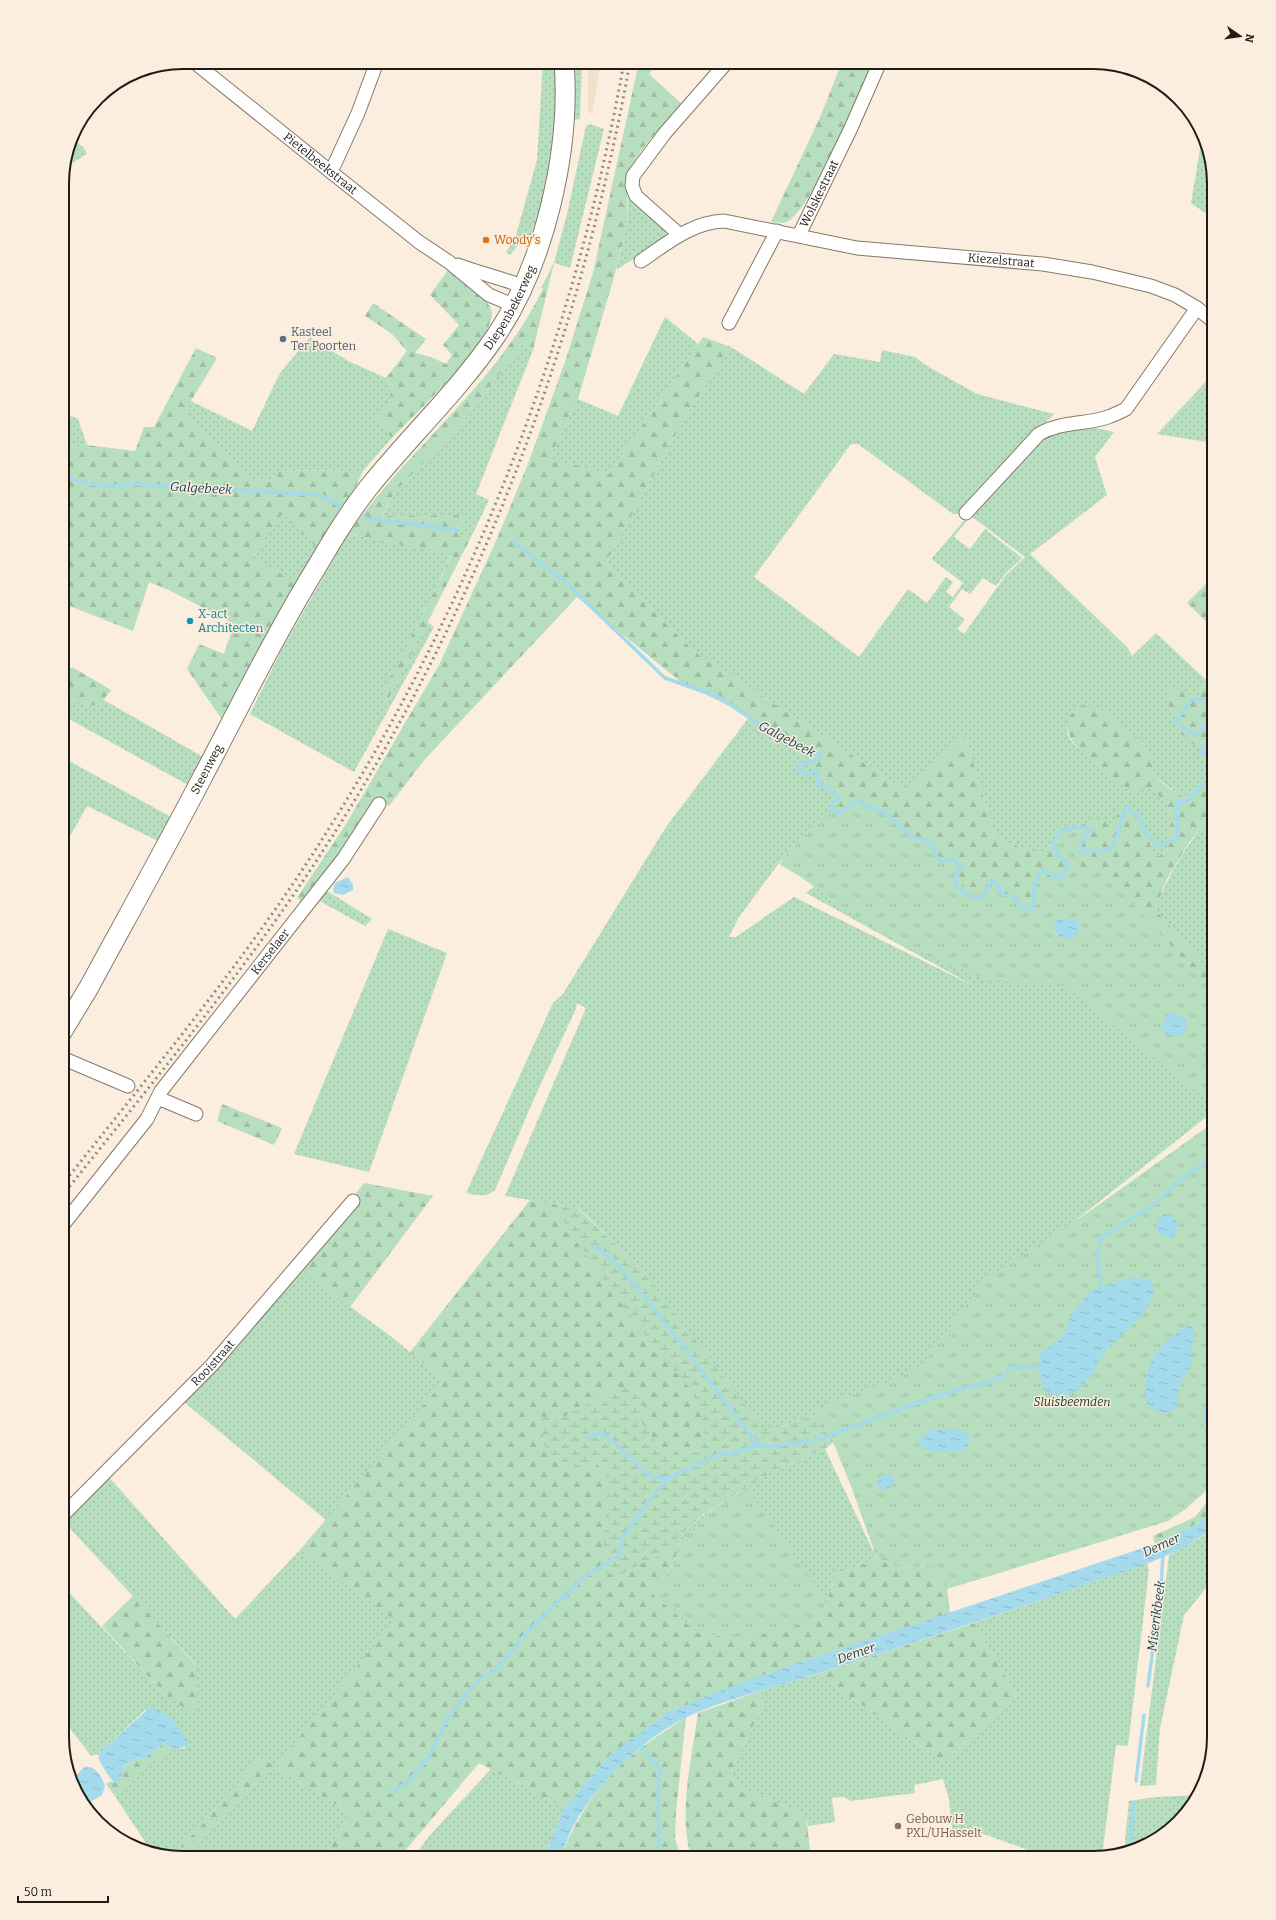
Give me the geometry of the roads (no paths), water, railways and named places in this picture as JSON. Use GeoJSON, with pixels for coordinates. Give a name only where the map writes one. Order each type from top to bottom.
{"type":"FeatureCollection","features":[{"type":"Feature","properties":{"kind":"main road","name":"Diepenbekerweg"},"geometry":{"type":"LineString","coordinates":[[354,507],[402,448],[444,402],[496,336],[513,305],[540,242],[555,190],[561,156],[564,119],[564,69]]}},
{"type":"Feature","properties":{"kind":"main road","name":"Steenweg"},"geometry":{"type":"LineString","coordinates":[[69,1020],[96,975],[271,646],[318,564],[354,507]]}},
{"type":"Feature","properties":{"kind":"street","name":"Pietelbeekstraat"},"geometry":{"type":"LineString","coordinates":[[203,69],[419,242],[449,262],[489,295],[513,305]]}},
{"type":"Feature","properties":{"kind":"street"},"geometry":{"type":"LineString","coordinates":[[331,172],[358,112],[373,69]]}},
{"type":"Feature","properties":{"kind":"street"},"geometry":{"type":"LineString","coordinates":[[680,235],[636,196],[632,186],[633,176],[665,133],[721,69]]}},
{"type":"Feature","properties":{"kind":"street","name":"Wolskestraat"},"geometry":{"type":"LineString","coordinates":[[641,261],[680,235],[696,227],[718,221],[799,235],[851,128],[877,69]]}},
{"type":"Feature","properties":{"kind":"street"},"geometry":{"type":"LineString","coordinates":[[728,323],[777,231]]}},
{"type":"Feature","properties":{"kind":"street","name":"Kiezelstraat"},"geometry":{"type":"LineString","coordinates":[[799,235],[857,248],[1043,264],[1092,272],[1151,286],[1175,295],[1197,308],[1207,316]]}},
{"type":"Feature","properties":{"kind":"street","name":"Pietelbeekstraat"},"geometry":{"type":"LineString","coordinates":[[449,262],[522,286]]}},
{"type":"Feature","properties":{"kind":"street"},"geometry":{"type":"LineString","coordinates":[[966,513],[1039,434],[1049,428],[1108,418],[1126,409],[1197,308]]}},
{"type":"Feature","properties":{"kind":"street","name":"Kerselaer"},"geometry":{"type":"LineString","coordinates":[[69,1217],[147,1119],[161,1091],[344,858],[379,804]]}},
{"type":"Feature","properties":{"kind":"street"},"geometry":{"type":"LineString","coordinates":[[69,1061],[128,1086]]}},
{"type":"Feature","properties":{"kind":"street"},"geometry":{"type":"LineString","coordinates":[[158,1098],[196,1114]]}},
{"type":"Feature","properties":{"kind":"street","name":"Rooistraat"},"geometry":{"type":"LineString","coordinates":[[69,1509],[212,1365],[353,1200]]}},
{"type":"Feature","properties":{"kind":"water"},"geometry":{"type":"Polygon","coordinates":[[[348,877],[353,885],[353,890],[343,895],[334,893],[333,889],[335,883],[348,877]]]}},
{"type":"Feature","properties":{"kind":"water"},"geometry":{"type":"Polygon","coordinates":[[[1075,919],[1080,927],[1078,932],[1071,940],[1060,936],[1052,927],[1058,920],[1075,919]]]}},
{"type":"Feature","properties":{"kind":"water"},"geometry":{"type":"Polygon","coordinates":[[[1168,1014],[1179,1015],[1187,1021],[1185,1032],[1179,1036],[1167,1035],[1160,1029],[1168,1014]]]}},
{"type":"Feature","properties":{"kind":"water"},"geometry":{"type":"Polygon","coordinates":[[[1207,1049],[1207,1070],[1206,1070],[1204,1055],[1207,1049]]]}},
{"type":"Feature","properties":{"kind":"water"},"geometry":{"type":"Polygon","coordinates":[[[1165,1214],[1174,1218],[1177,1223],[1176,1234],[1172,1238],[1166,1237],[1156,1230],[1159,1218],[1165,1214]]]}},
{"type":"Feature","properties":{"kind":"water"},"geometry":{"type":"Polygon","coordinates":[[[1135,1277],[1151,1281],[1154,1290],[1153,1297],[1143,1314],[1104,1352],[1091,1376],[1079,1389],[1070,1394],[1056,1396],[1044,1391],[1041,1382],[1040,1354],[1062,1338],[1072,1314],[1089,1293],[1097,1288],[1135,1277]]]}},
{"type":"Feature","properties":{"kind":"water"},"geometry":{"type":"Polygon","coordinates":[[[1188,1325],[1194,1328],[1191,1367],[1183,1378],[1177,1406],[1169,1413],[1158,1412],[1147,1404],[1146,1379],[1149,1368],[1160,1349],[1168,1340],[1188,1325]]]}},
{"type":"Feature","properties":{"kind":"water"},"geometry":{"type":"Polygon","coordinates":[[[953,1428],[964,1432],[971,1437],[965,1450],[935,1452],[923,1448],[917,1443],[929,1431],[953,1428]]]}},
{"type":"Feature","properties":{"kind":"water"},"geometry":{"type":"Polygon","coordinates":[[[891,1474],[895,1480],[888,1490],[881,1490],[876,1484],[881,1475],[891,1474]]]}},
{"type":"Feature","properties":{"kind":"water","name":"Demer"},"geometry":{"type":"Polygon","coordinates":[[[1207,1519],[1207,1532],[1185,1546],[1153,1561],[820,1673],[736,1698],[687,1717],[668,1727],[649,1741],[629,1757],[610,1776],[579,1816],[568,1837],[564,1851],[547,1851],[549,1843],[564,1808],[610,1755],[667,1713],[768,1673],[1155,1544],[1207,1519]]]}},
{"type":"Feature","properties":{"kind":"water"},"geometry":{"type":"Polygon","coordinates":[[[149,1708],[155,1709],[167,1715],[181,1729],[188,1740],[187,1746],[174,1750],[164,1743],[145,1758],[137,1759],[124,1765],[120,1780],[115,1783],[101,1764],[98,1757],[100,1754],[99,1753],[149,1708]]]}},
{"type":"Feature","properties":{"kind":"water"},"geometry":{"type":"Polygon","coordinates":[[[84,1767],[95,1769],[100,1775],[105,1786],[102,1795],[90,1802],[84,1794],[76,1776],[84,1767]]]}},
{"type":"Feature","properties":{"kind":"waterway","name":"Galgebeek"},"geometry":{"type":"LineString","coordinates":[[69,478],[96,485],[114,486],[131,484],[321,495],[339,506]]}},
{"type":"Feature","properties":{"kind":"waterway","name":"Galgebeek"},"geometry":{"type":"LineString","coordinates":[[364,518],[458,530]]}},
{"type":"Feature","properties":{"kind":"waterway","name":"Galgebeek"},"geometry":{"type":"LineString","coordinates":[[513,542],[563,580],[665,678],[719,697],[772,733],[790,739],[819,754],[820,759],[810,763],[800,763],[798,769],[807,775],[815,770],[817,772],[818,784],[836,793],[838,799],[833,803],[830,810],[840,813],[857,799],[865,806],[886,813],[912,837],[933,842],[935,854],[942,862],[950,859],[961,864],[955,877],[956,886],[969,896],[982,897],[992,881],[999,886],[1001,893],[1006,896],[1013,896],[1021,908],[1031,909],[1034,902],[1033,887],[1042,870],[1061,880],[1068,864],[1056,854],[1054,841],[1062,830],[1086,827],[1090,831],[1081,842],[1080,852],[1107,850],[1113,847],[1126,807],[1140,817],[1146,833],[1156,846],[1178,839],[1177,802],[1187,801],[1203,783],[1207,786]]}},
{"type":"Feature","properties":{"kind":"waterway","name":"Galgebeek"},"geometry":{"type":"LineString","coordinates":[[1207,700],[1191,700],[1176,721],[1184,729],[1197,735],[1207,724]]}},
{"type":"Feature","properties":{"kind":"waterway","name":"Galgebeek"},"geometry":{"type":"LineString","coordinates":[[1207,741],[1200,754],[1207,754]]}},
{"type":"Feature","properties":{"kind":"waterway"},"geometry":{"type":"LineString","coordinates":[[1101,1287],[1098,1262],[1099,1239],[1150,1207],[1184,1177],[1207,1161]]}},
{"type":"Feature","properties":{"kind":"waterway"},"geometry":{"type":"LineString","coordinates":[[595,1246],[612,1259],[650,1303],[758,1445],[768,1447],[819,1439],[942,1394],[989,1382],[1002,1377],[1011,1367],[1039,1367]]}},
{"type":"Feature","properties":{"kind":"waterway"},"geometry":{"type":"LineString","coordinates":[[1207,1407],[1205,1422],[1207,1429]]}},
{"type":"Feature","properties":{"kind":"waterway"},"geometry":{"type":"LineString","coordinates":[[588,1437],[603,1433],[652,1478],[669,1478]]}},
{"type":"Feature","properties":{"kind":"waterway"},"geometry":{"type":"LineString","coordinates":[[390,1792],[407,1783],[429,1757],[447,1719],[469,1691],[482,1678],[496,1669],[530,1629],[587,1575],[618,1557],[623,1537],[654,1494],[669,1478],[717,1455],[737,1452],[758,1445]]}},
{"type":"Feature","properties":{"kind":"waterway","name":"Miserikbeek"},"geometry":{"type":"LineString","coordinates":[[1148,1686],[1161,1586],[1163,1554]]}},
{"type":"Feature","properties":{"kind":"waterway","name":"Miserikbeek"},"geometry":{"type":"LineString","coordinates":[[1136,1781],[1144,1715]]}},
{"type":"Feature","properties":{"kind":"waterway"},"geometry":{"type":"LineString","coordinates":[[639,1745],[660,1769],[658,1790],[659,1851]]}},
{"type":"Feature","properties":{"kind":"waterway","name":"Miserikbeek"},"geometry":{"type":"LineString","coordinates":[[1130,1844],[1134,1803]]}},
{"type":"Feature","properties":{"kind":"railway"},"geometry":{"type":"LineString","coordinates":[[69,1176],[178,1040],[288,891],[349,797],[404,699],[454,598],[500,494],[539,388],[573,281],[602,172],[623,69]]}},
{"type":"Feature","properties":{"kind":"railway"},"geometry":{"type":"LineString","coordinates":[[69,1187],[181,1047],[267,933],[355,799],[411,701],[461,600],[506,496],[545,390],[579,282],[607,173],[629,69]]}},
{"type":"Feature","properties":{"kind":"place","name":"Woody's"},"geometry":{"type":"Point","coordinates":[486,240]}},
{"type":"Feature","properties":{"kind":"place","name":"Kasteel Ter Poorten"},"geometry":{"type":"Point","coordinates":[283,339]}},
{"type":"Feature","properties":{"kind":"place","name":"X-act Architecten"},"geometry":{"type":"Point","coordinates":[190,621]}},
{"type":"Feature","properties":{"kind":"place","name":"Gebouw H PXL/UHasselt"},"geometry":{"type":"Point","coordinates":[898,1826]}},
{"type":"Feature","properties":{"kind":"park label","name":"Sluisbeemden"},"geometry":{"type":"Point","coordinates":[1072,1402]}}]}
